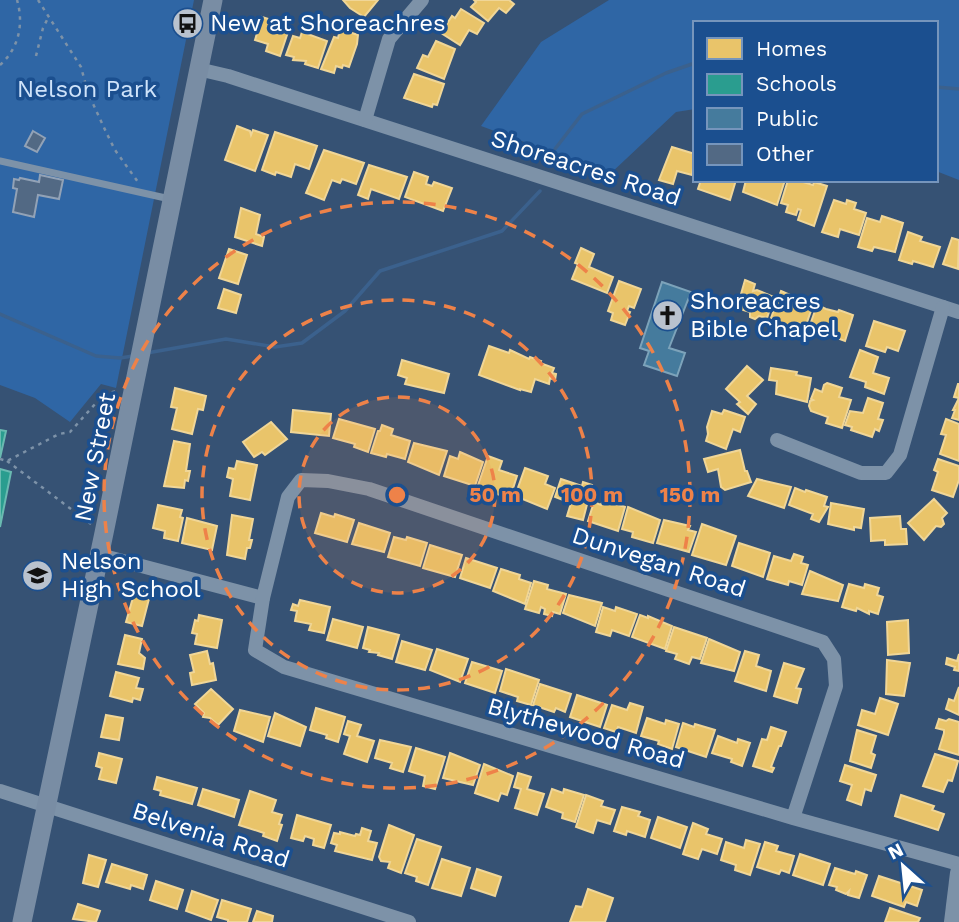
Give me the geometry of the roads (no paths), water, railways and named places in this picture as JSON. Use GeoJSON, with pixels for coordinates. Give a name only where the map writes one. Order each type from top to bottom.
{"type":"FeatureCollection","features":[{"type":"Feature","properties":{"kind":"main road","name":"New Street"},"geometry":{"type":"LineString","coordinates":[[22,922],[213,0]]}},
{"type":"Feature","properties":{"kind":"street"},"geometry":{"type":"LineString","coordinates":[[365,120],[389,39],[422,0]]}},
{"type":"Feature","properties":{"kind":"street","name":"Shoreacres Road"},"geometry":{"type":"LineString","coordinates":[[198,69],[228,76],[959,313]]}},
{"type":"Feature","properties":{"kind":"street"},"geometry":{"type":"LineString","coordinates":[[777,440],[861,473],[886,473],[900,455],[943,307]]}},
{"type":"Feature","properties":{"kind":"street","name":"Dunvegan Road"},"geometry":{"type":"LineString","coordinates":[[263,598],[288,497],[301,480],[328,481],[369,489],[823,642],[834,659],[836,687],[793,817]]}},
{"type":"Feature","properties":{"kind":"street"},"geometry":{"type":"LineString","coordinates":[[100,555],[263,598]]}},
{"type":"Feature","properties":{"kind":"street","name":"Blythewood Road"},"geometry":{"type":"LineString","coordinates":[[263,598],[255,650],[284,667],[959,864]]}},
{"type":"Feature","properties":{"kind":"street","name":"Belvenia Road"},"geometry":{"type":"LineString","coordinates":[[0,791],[409,922]]}},
{"type":"Feature","properties":{"kind":"street"},"geometry":{"type":"LineString","coordinates":[[953,922],[959,873]]}},
{"type":"Feature","properties":{"kind":"lane"},"geometry":{"type":"LineString","coordinates":[[0,161],[171,199]]}},
{"type":"Feature","properties":{"kind":"waterway"},"geometry":{"type":"LineString","coordinates":[[555,149],[582,114],[666,73],[693,64]]}},
{"type":"Feature","properties":{"kind":"waterway"},"geometry":{"type":"LineString","coordinates":[[938,87],[959,89]]}},
{"type":"Feature","properties":{"kind":"waterway"},"geometry":{"type":"LineString","coordinates":[[147,353],[226,339],[275,347],[302,343],[345,311],[380,271],[502,231],[540,191]]}},
{"type":"Feature","properties":{"kind":"waterway"},"geometry":{"type":"LineString","coordinates":[[0,314],[96,356],[133,356]]}},
{"type":"Feature","properties":{"kind":"place","name":"New at Shoreachres"},"geometry":{"type":"Point","coordinates":[187,23]}},
{"type":"Feature","properties":{"kind":"place","name":"Shoreacres Bible Chapel"},"geometry":{"type":"Point","coordinates":[667,315]}},
{"type":"Feature","properties":{"kind":"place","name":"Nelson High School"},"geometry":{"type":"Point","coordinates":[38,575]}},
{"type":"Feature","properties":{"kind":"park label","name":"Nelson Park"},"geometry":{"type":"Point","coordinates":[87,89]}}]}
